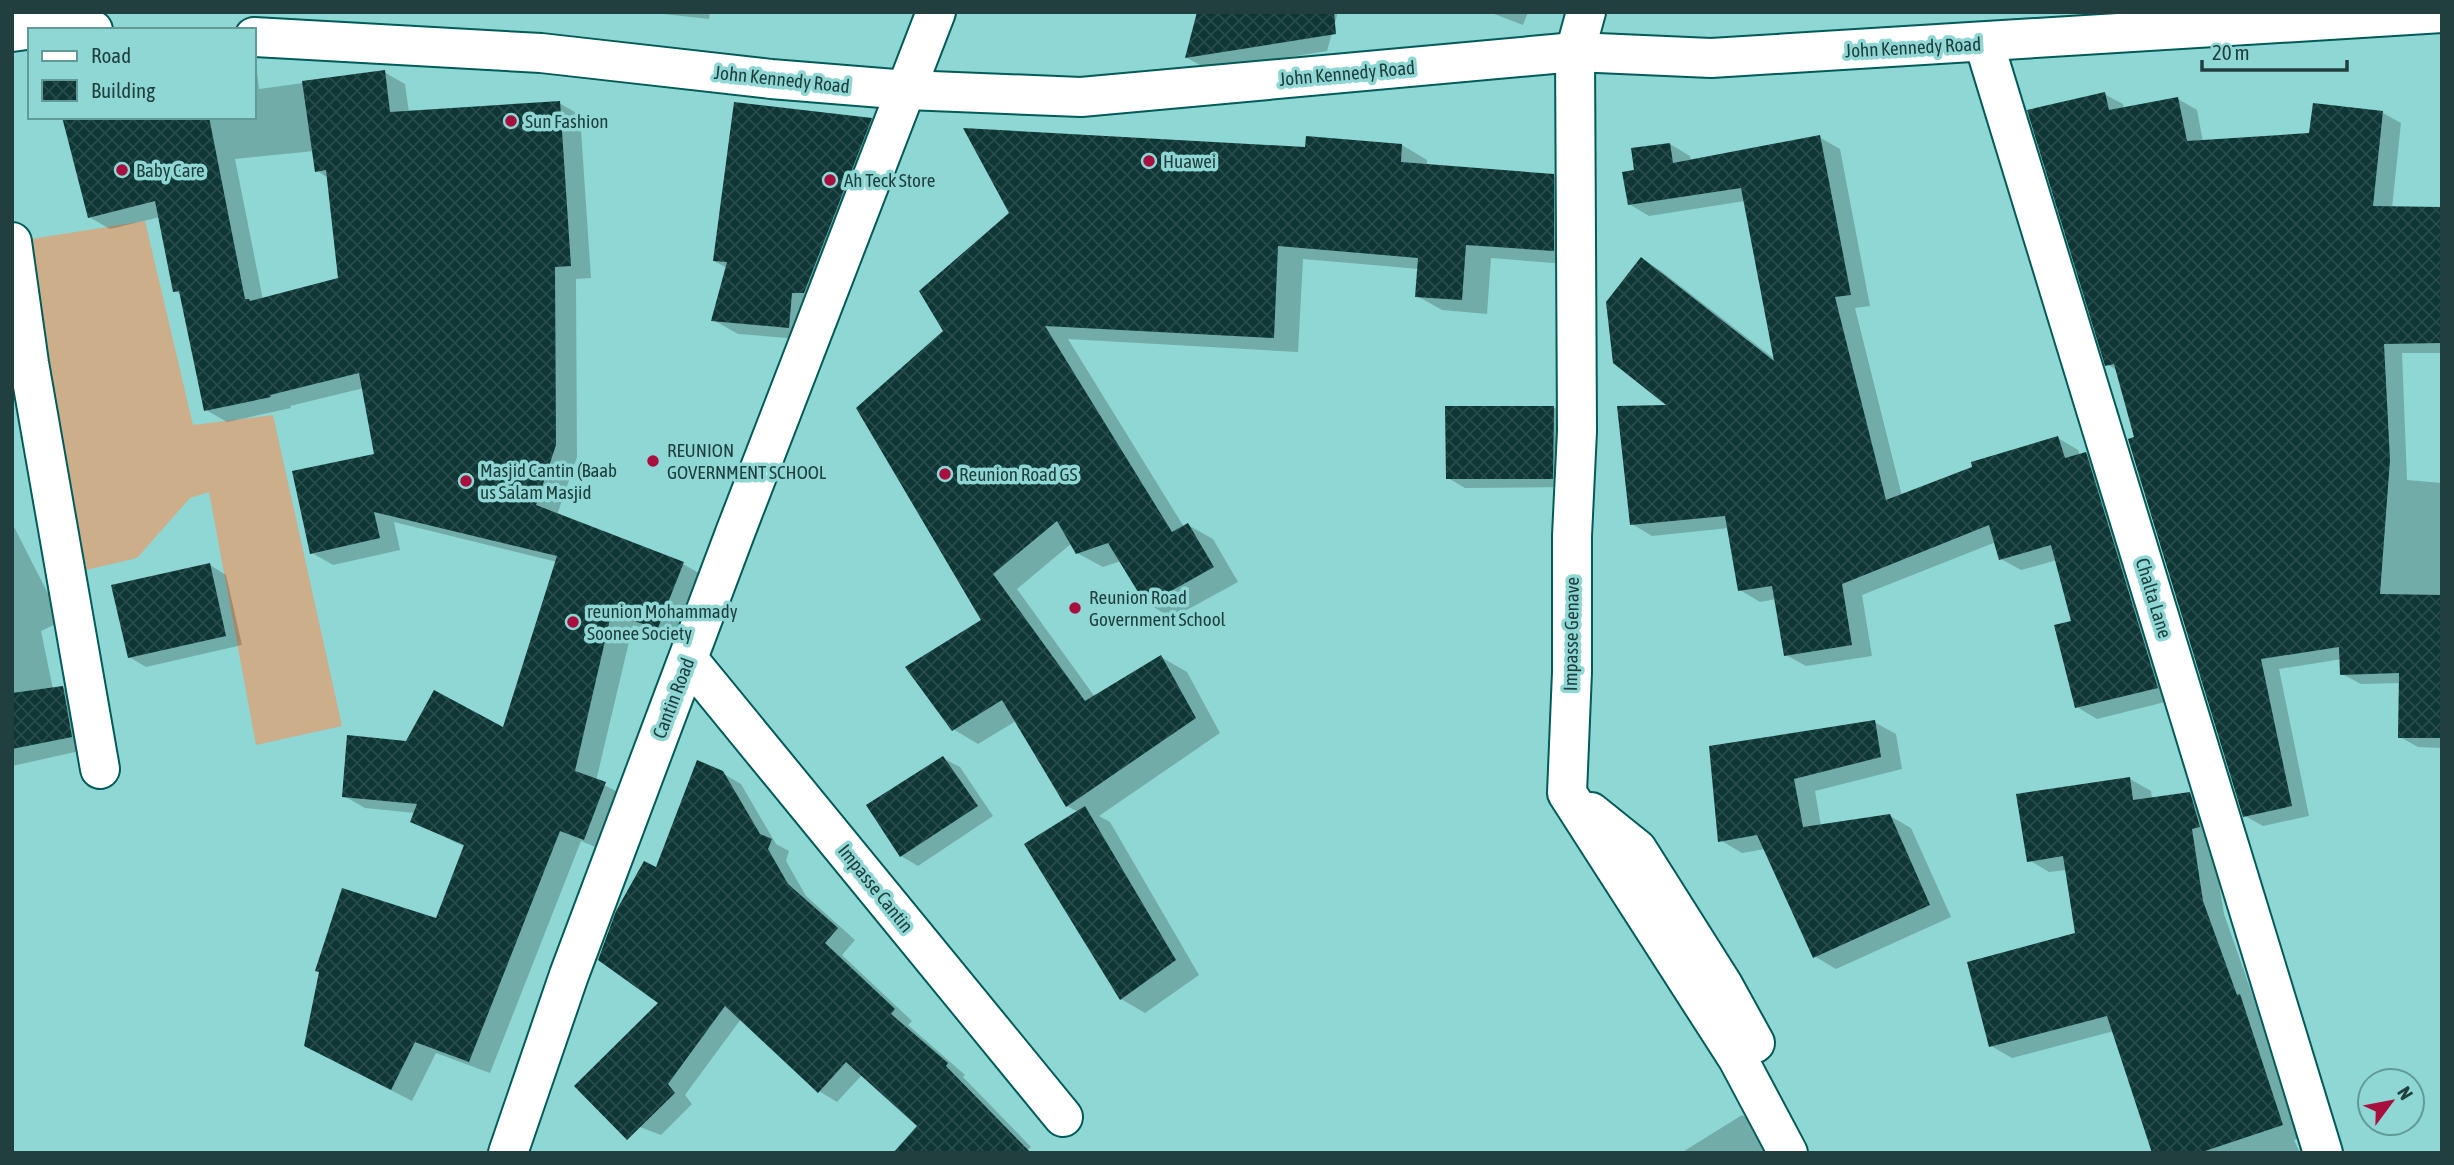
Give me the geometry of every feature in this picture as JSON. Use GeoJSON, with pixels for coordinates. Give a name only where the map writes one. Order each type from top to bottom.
{"type":"FeatureCollection","features":[{"type":"Feature","properties":{"kind":"street","name":"Cantin Road"},"geometry":{"type":"LineString","coordinates":[[509,1153],[569,975],[936,12]]}},
{"type":"Feature","properties":{"kind":"street","name":"Impasse Genave"},"geometry":{"type":"LineString","coordinates":[[1567,793],[1577,431],[1575,52],[1586,12]]}},
{"type":"Feature","properties":{"kind":"street","name":"John Kennedy Road"},"geometry":{"type":"LineString","coordinates":[[256,37],[541,52],[771,79],[907,90],[1081,97],[1575,52],[1710,58],[2442,13]]}},
{"type":"Feature","properties":{"kind":"street","name":"Chalta Lane"},"geometry":{"type":"LineString","coordinates":[[1984,43],[2323,1153]]}},
{"type":"Feature","properties":{"kind":"street"},"geometry":{"type":"LineString","coordinates":[[12,242],[29,363],[100,769]]}},
{"type":"Feature","properties":{"kind":"street","name":"Impasse Cantin"},"geometry":{"type":"LineString","coordinates":[[688,659],[1063,1117]]}},
{"type":"Feature","properties":{"kind":"street"},"geometry":{"type":"LineString","coordinates":[[1567,793],[1738,1059],[1788,1153]]}},
{"type":"Feature","properties":{"kind":"street"},"geometry":{"type":"LineString","coordinates":[[1567,793],[1637,849],[1723,985],[1816,1153]]}},
{"type":"Feature","properties":{"kind":"shaded area"},"geometry":{"type":"Polygon","coordinates":[[[145,221],[193,425],[273,415],[342,726],[256,745],[209,492],[190,498],[137,558],[78,572],[12,242],[145,221]]]}},
{"type":"Feature","properties":{"kind":"building"},"geometry":{"type":"Polygon","coordinates":[[[1197,12],[1334,12],[1336,34],[1185,58],[1197,12]]]}},
{"type":"Feature","properties":{"kind":"building"},"geometry":{"type":"Polygon","coordinates":[[[385,70],[390,112],[560,101],[571,266],[555,267],[556,445],[536,505],[684,562],[658,628],[611,615],[575,771],[606,782],[584,840],[560,831],[469,1062],[415,1042],[391,1090],[304,1046],[319,972],[315,971],[342,888],[436,918],[464,845],[410,822],[417,804],[342,797],[347,735],[406,741],[434,690],[503,727],[557,556],[374,512],[380,538],[310,554],[292,471],[374,454],[359,373],[270,395],[271,397],[204,411],[179,291],[173,292],[155,201],[88,218],[63,119],[209,119],[245,299],[250,301],[338,278],[326,170],[315,172],[302,81],[385,70]]]}},
{"type":"Feature","properties":{"kind":"building"},"geometry":{"type":"Polygon","coordinates":[[[2105,92],[2109,110],[2178,97],[2187,141],[2309,133],[2313,103],[2383,111],[2373,206],[2442,207],[2442,343],[2384,344],[2390,460],[2380,594],[2442,595],[2442,738],[2398,738],[2399,673],[2340,675],[2339,647],[2261,659],[2292,806],[2243,817],[2128,439],[2134,437],[2114,364],[2105,366],[2027,110],[2105,92]]]}},
{"type":"Feature","properties":{"kind":"building"},"geometry":{"type":"Polygon","coordinates":[[[734,102],[872,118],[804,293],[792,293],[789,328],[711,321],[727,262],[713,261],[734,102]]]}},
{"type":"Feature","properties":{"kind":"building"},"geometry":{"type":"Polygon","coordinates":[[[963,128],[1305,147],[1306,136],[1402,144],[1401,162],[1554,174],[1554,251],[1466,245],[1462,300],[1415,297],[1418,258],[1278,246],[1274,338],[1045,326],[1172,532],[1188,523],[1214,567],[1146,605],[1108,543],[1076,554],[1057,521],[993,574],[1085,701],[1161,655],[1196,718],[1066,807],[1002,700],[952,731],[905,667],[981,620],[856,408],[943,331],[919,291],[1009,213],[963,128]]]}},
{"type":"Feature","properties":{"kind":"building"},"geometry":{"type":"Polygon","coordinates":[[[1820,135],[1851,295],[1835,297],[1886,500],[1972,467],[1971,462],[2058,436],[2065,458],[2086,452],[2158,688],[2075,708],[2054,625],[2071,621],[2051,545],[1999,560],[1989,525],[1842,584],[1852,645],[1784,656],[1772,586],[1738,591],[1725,516],[1630,525],[1617,406],[1666,405],[1613,363],[1606,302],[1641,257],[1774,361],[1741,188],[1628,205],[1622,172],[1634,170],[1631,148],[1670,143],[1673,163],[1820,135]]]}},
{"type":"Feature","properties":{"kind":"building"},"geometry":{"type":"Polygon","coordinates":[[[1445,406],[1554,406],[1553,479],[1446,479],[1445,406]]]}},
{"type":"Feature","properties":{"kind":"building"},"geometry":{"type":"Polygon","coordinates":[[[210,563],[226,636],[128,658],[111,585],[210,563]]]}},
{"type":"Feature","properties":{"kind":"building"},"geometry":{"type":"Polygon","coordinates":[[[63,686],[72,737],[12,749],[12,693],[63,686]]]}},
{"type":"Feature","properties":{"kind":"building"},"geometry":{"type":"Polygon","coordinates":[[[1875,720],[1881,757],[1794,779],[1803,827],[1890,814],[1930,905],[1813,958],[1757,835],[1718,842],[1709,746],[1875,720]]]}},
{"type":"Feature","properties":{"kind":"building"},"geometry":{"type":"Polygon","coordinates":[[[943,756],[978,806],[900,857],[866,805],[943,756]]]}},
{"type":"Feature","properties":{"kind":"building"},"geometry":{"type":"Polygon","coordinates":[[[697,760],[723,771],[760,834],[772,839],[768,849],[788,884],[838,928],[825,943],[895,1009],[891,1014],[948,1063],[946,1066],[1031,1153],[893,1153],[917,1126],[846,1062],[818,1093],[725,1006],[668,1084],[675,1093],[627,1140],[574,1086],[658,1003],[598,960],[616,911],[644,861],[656,867],[697,760]]]}},
{"type":"Feature","properties":{"kind":"building"},"geometry":{"type":"Polygon","coordinates":[[[2130,777],[2133,800],[2190,792],[2200,827],[2192,829],[2203,901],[2237,995],[2240,994],[2283,1125],[2199,1153],[2152,1153],[2107,1016],[1989,1047],[1967,962],[2075,933],[2063,856],[2027,862],[2016,794],[2130,777]]]}},
{"type":"Feature","properties":{"kind":"building"},"geometry":{"type":"Polygon","coordinates":[[[1085,806],[1176,960],[1120,1000],[1024,844],[1085,806]]]}},
{"type":"Feature","properties":{"kind":"place","name":"Sun Fashion"},"geometry":{"type":"Point","coordinates":[511,121]}},
{"type":"Feature","properties":{"kind":"place","name":"Huawei"},"geometry":{"type":"Point","coordinates":[1149,161]}},
{"type":"Feature","properties":{"kind":"place","name":"Baby Care"},"geometry":{"type":"Point","coordinates":[122,170]}},
{"type":"Feature","properties":{"kind":"place","name":"Ah Teck Store"},"geometry":{"type":"Point","coordinates":[830,180]}},
{"type":"Feature","properties":{"kind":"place","name":"REUNION GOVERNMENT SCHOOL"},"geometry":{"type":"Point","coordinates":[653,461]}},
{"type":"Feature","properties":{"kind":"place","name":"Reunion Road GS"},"geometry":{"type":"Point","coordinates":[945,474]}},
{"type":"Feature","properties":{"kind":"place","name":"Masjid Cantin (Baab us Salam Masjid"},"geometry":{"type":"Point","coordinates":[466,481]}},
{"type":"Feature","properties":{"kind":"place","name":"Reunion Road Government School"},"geometry":{"type":"Point","coordinates":[1075,608]}},
{"type":"Feature","properties":{"kind":"place","name":"reunion Mohammady Soonee Society"},"geometry":{"type":"Point","coordinates":[573,622]}}]}
